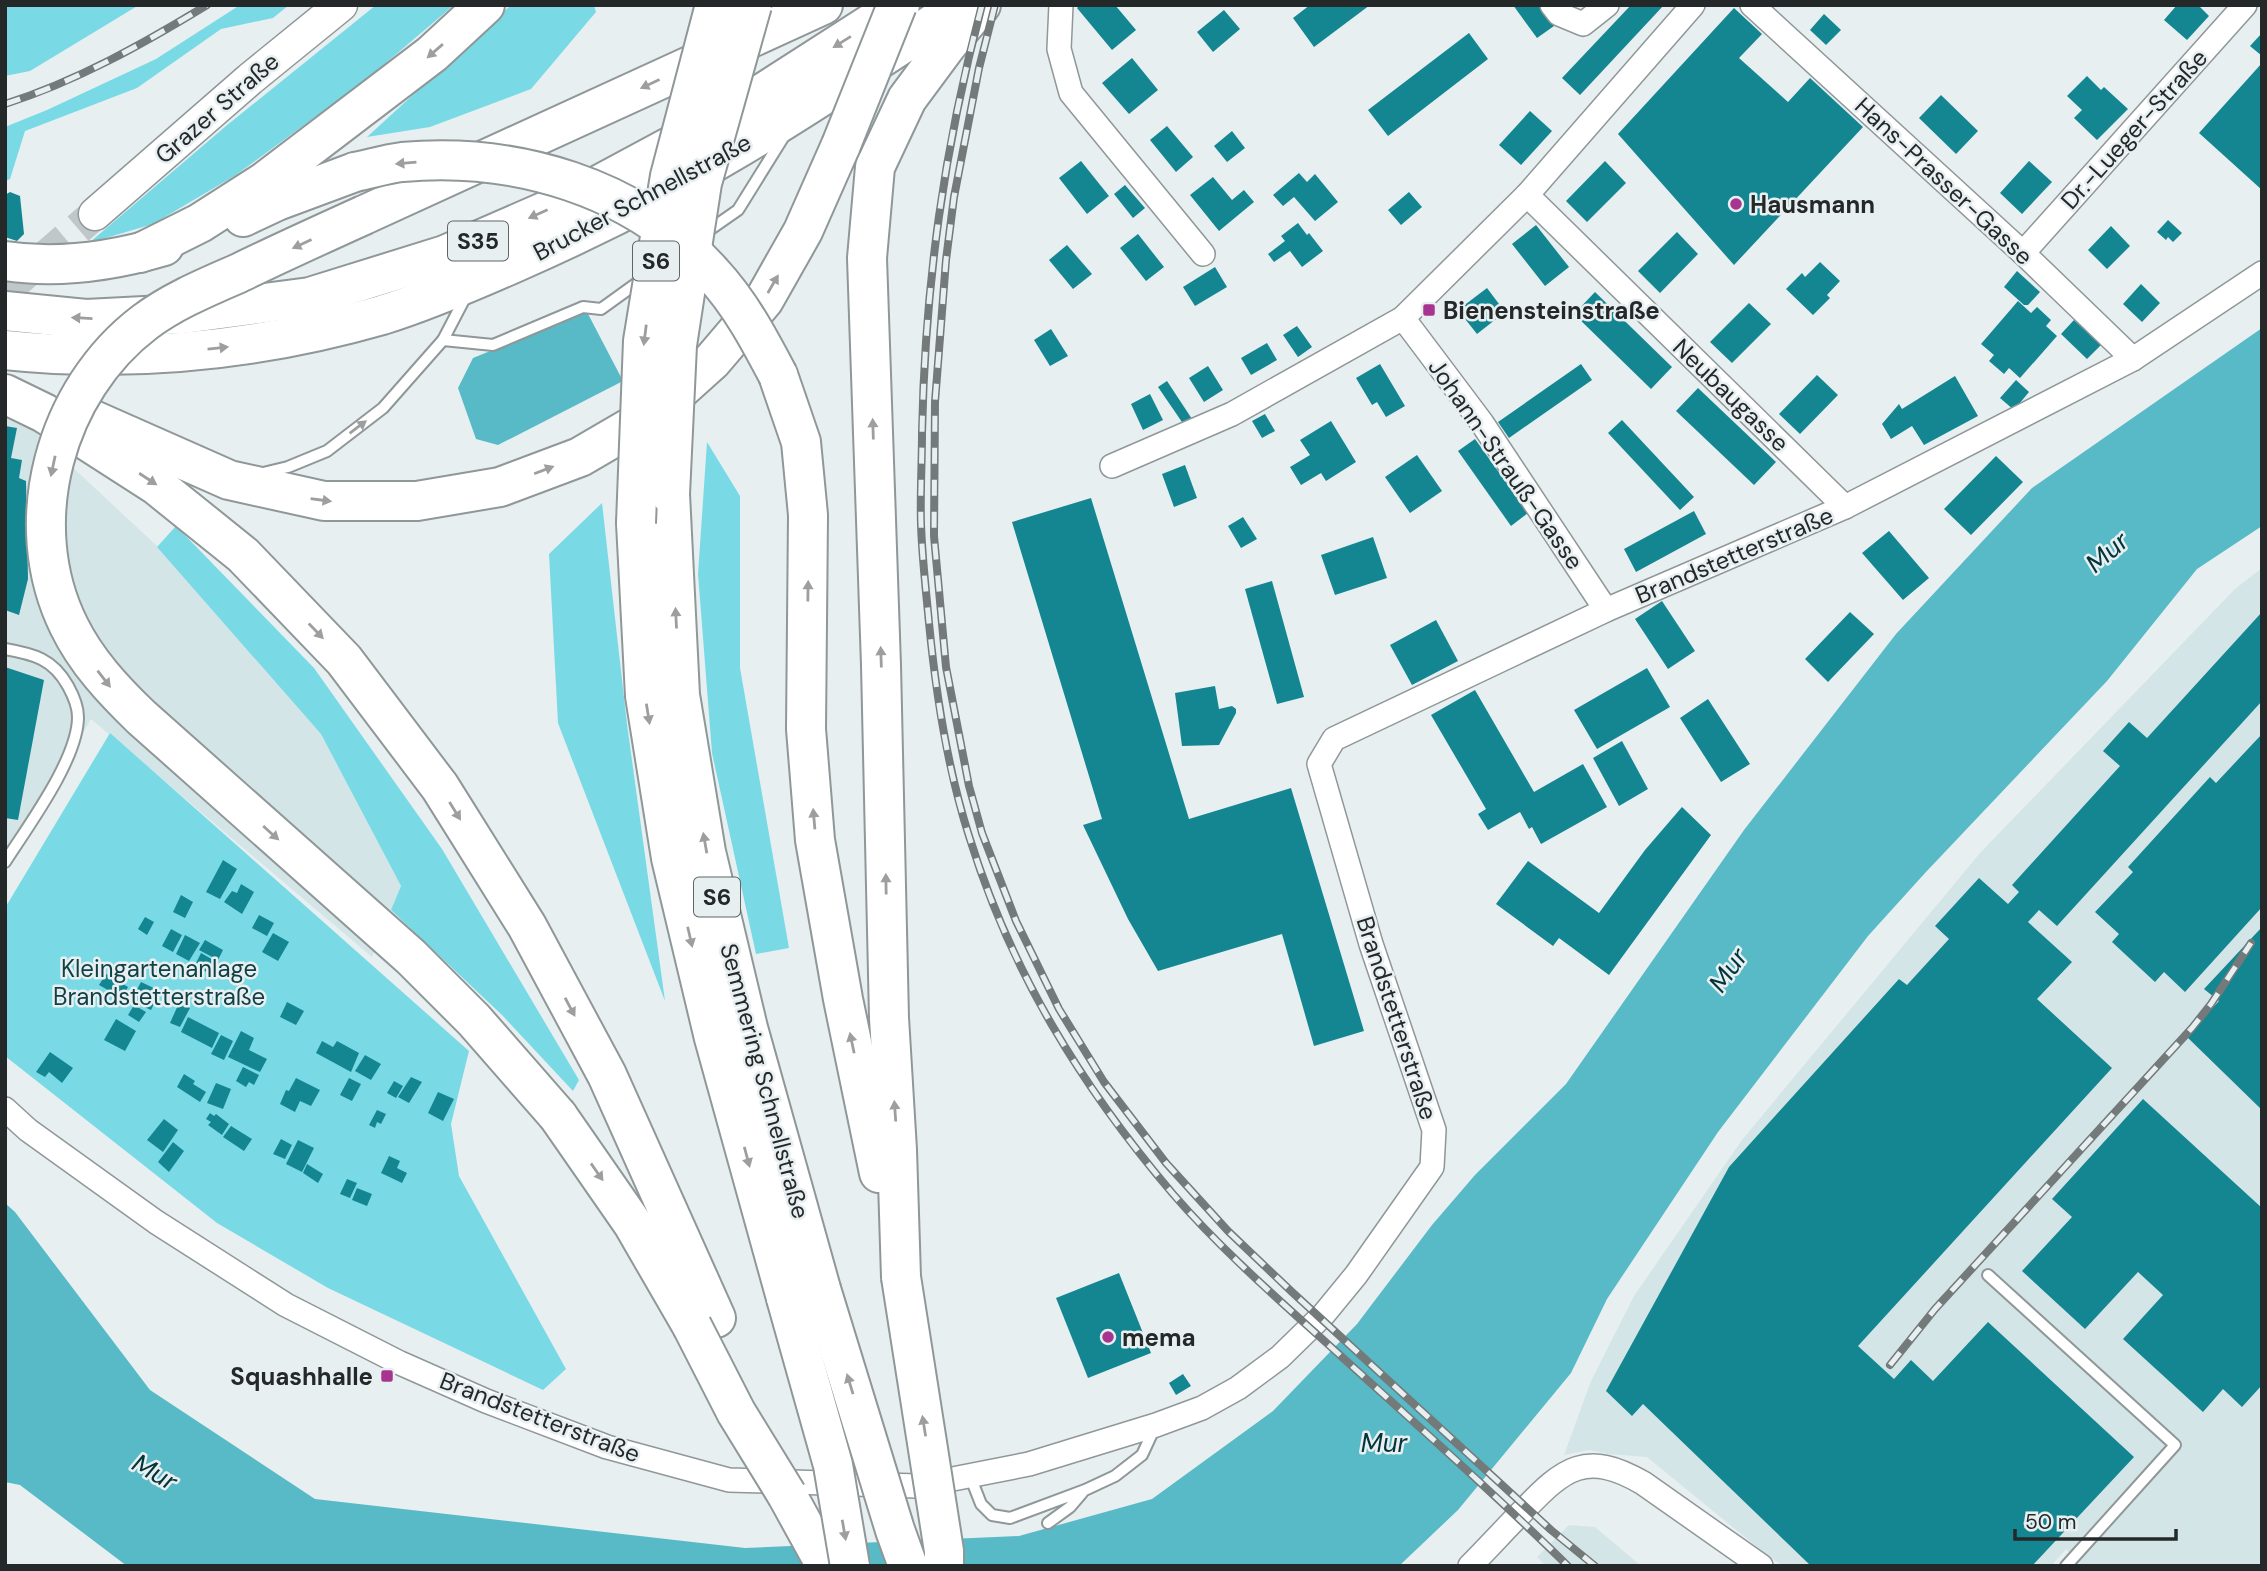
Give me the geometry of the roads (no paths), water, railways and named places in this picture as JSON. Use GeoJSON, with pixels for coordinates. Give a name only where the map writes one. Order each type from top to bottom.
{"type":"FeatureCollection","features":[{"type":"Feature","properties":{"kind":"highway"},"geometry":{"type":"LineString","coordinates":[[140,253],[200,223],[264,182],[432,54],[485,5]]}},
{"type":"Feature","properties":{"kind":"highway","name":"Semmering Schnellstraße"},"geometry":{"type":"LineString","coordinates":[[715,5],[670,176],[643,341],[636,523],[645,696],[671,858],[714,1038],[804,1293],[908,1566]]}},
{"type":"Feature","properties":{"kind":"highway","name":"Semmering Schnellstraße"},"geometry":{"type":"LineString","coordinates":[[752,5],[702,183],[677,345],[670,494],[680,695],[706,852],[748,1028],[804,1293],[850,1566]]}},
{"type":"Feature","properties":{"kind":"highway"},"geometry":{"type":"LineString","coordinates":[[823,5],[183,298],[146,321],[117,346],[95,373],[66,422],[54,458],[47,494],[46,530],[49,559],[69,625],[109,686],[411,957],[474,1020],[558,1116],[704,1322],[763,1418],[787,1495],[826,1566]]}},
{"type":"Feature","properties":{"kind":"highway"},"geometry":{"type":"LineString","coordinates":[[5,385],[37,394],[229,480],[324,501],[417,501],[500,487],[580,457],[652,415],[712,361],[764,300],[803,231],[898,5]]}},
{"type":"Feature","properties":{"kind":"highway","name":"Brucker Schnellstraße"},"geometry":{"type":"LineString","coordinates":[[5,311],[86,319],[183,314],[310,297],[445,255],[569,201],[715,122],[898,5]]}},
{"type":"Feature","properties":{"kind":"highway","name":"Brucker Schnellstraße"},"geometry":{"type":"LineString","coordinates":[[5,350],[81,355],[150,355],[243,345],[315,332],[383,314],[473,281],[586,232],[739,148],[962,5]]}},
{"type":"Feature","properties":{"kind":"highway"},"geometry":{"type":"LineString","coordinates":[[901,1278],[889,1018],[881,652],[867,258],[875,167],[907,99],[981,5]]}},
{"type":"Feature","properties":{"kind":"highway"},"geometry":{"type":"LineString","coordinates":[[5,261],[27,264],[84,263],[140,253],[205,234],[277,201],[355,172],[400,163],[446,160],[497,163],[550,174],[613,199],[678,240],[711,271],[734,300],[757,335],[778,375],[801,442],[808,515],[806,729],[815,840],[843,999],[901,1278],[944,1550],[944,1566]]}},
{"type":"Feature","properties":{"kind":"highway"},"geometry":{"type":"LineString","coordinates":[[5,394],[44,413],[156,485],[243,555],[344,660],[440,787],[527,926],[607,1075],[704,1322]]}},
{"type":"Feature","properties":{"kind":"street","name":"Grazer Straße"},"geometry":{"type":"LineString","coordinates":[[95,214],[250,79],[341,5]]}},
{"type":"Feature","properties":{"kind":"street"},"geometry":{"type":"LineString","coordinates":[[1061,5],[1059,49],[1072,93],[1203,254]]}},
{"type":"Feature","properties":{"kind":"street"},"geometry":{"type":"LineString","coordinates":[[1552,5],[1559,14],[1583,24],[1607,5]]}},
{"type":"Feature","properties":{"kind":"street"},"geometry":{"type":"LineString","coordinates":[[1112,466],[1232,414],[1404,318],[1527,195],[1693,5]]}},
{"type":"Feature","properties":{"kind":"street","name":"Hans-Prasser-Gasse"},"geometry":{"type":"LineString","coordinates":[[1752,5],[2023,253],[2133,359]]}},
{"type":"Feature","properties":{"kind":"street","name":"Dr.-Lueger-Straße"},"geometry":{"type":"LineString","coordinates":[[2023,253],[2245,5]]}},
{"type":"Feature","properties":{"kind":"street","name":"Neubaugasse"},"geometry":{"type":"LineString","coordinates":[[1527,195],[1845,507]]}},
{"type":"Feature","properties":{"kind":"street","name":"Brandstetterstraße"},"geometry":{"type":"LineString","coordinates":[[5,1109],[28,1130],[156,1222],[286,1305],[400,1363],[486,1401],[594,1443],[729,1480],[917,1486],[1029,1464],[1202,1408],[1226,1395],[1280,1357],[1324,1314],[1356,1275],[1432,1167],[1434,1130],[1371,944],[1320,764],[1334,739],[1606,610],[1845,507],[2133,359],[2262,273]]}},
{"type":"Feature","properties":{"kind":"street","name":"Johann-Strauß-Gasse"},"geometry":{"type":"LineString","coordinates":[[1404,318],[1482,423],[1606,610]]}},
{"type":"Feature","properties":{"kind":"street"},"geometry":{"type":"LineString","coordinates":[[1471,1566],[1550,1483],[1572,1470],[1600,1466],[1625,1472],[1643,1483],[1761,1566]]}},
{"type":"Feature","properties":{"kind":"lane"},"geometry":{"type":"LineString","coordinates":[[675,256],[738,210],[803,107]]}},
{"type":"Feature","properties":{"kind":"lane"},"geometry":{"type":"LineString","coordinates":[[443,340],[493,345],[583,307],[601,309],[664,263]]}},
{"type":"Feature","properties":{"kind":"lane"},"geometry":{"type":"LineString","coordinates":[[229,480],[288,467],[327,451],[383,408],[443,340],[473,281]]}},
{"type":"Feature","properties":{"kind":"lane"},"geometry":{"type":"LineString","coordinates":[[5,649],[46,660],[59,672],[74,699],[78,717],[72,746],[51,789],[5,862]]}},
{"type":"Feature","properties":{"kind":"lane"},"geometry":{"type":"LineString","coordinates":[[1988,1275],[2175,1445],[2066,1566]]}},
{"type":"Feature","properties":{"kind":"lane"},"geometry":{"type":"LineString","coordinates":[[970,1476],[981,1504],[992,1515],[1010,1518],[1115,1476],[1142,1455],[1156,1425]]}},
{"type":"Feature","properties":{"kind":"lane"},"geometry":{"type":"LineString","coordinates":[[1048,1523],[1070,1507],[1085,1490]]}},
{"type":"Feature","properties":{"kind":"water"},"geometry":{"type":"Polygon","coordinates":[[[587,312],[623,381],[498,445],[476,439],[458,388],[473,358],[587,312]]]}},
{"type":"Feature","properties":{"kind":"water","name":"Mur"},"geometry":{"type":"Polygon","coordinates":[[[2262,328],[2262,526],[2197,569],[2107,681],[1868,936],[1718,1132],[1607,1299],[1571,1373],[1458,1510],[1399,1566],[127,1566],[20,1485],[5,1482],[5,1203],[15,1212],[150,1390],[315,1499],[745,1548],[1019,1536],[1152,1499],[1273,1411],[1357,1324],[1432,1225],[1475,1175],[1566,1084],[1744,830],[1896,634],[2032,488],[2262,328]]]}},
{"type":"Feature","properties":{"kind":"tunnel"},"geometry":{"type":"LineString","coordinates":[[5,291],[95,214]]}},
{"type":"Feature","properties":{"kind":"railway"},"geometry":{"type":"LineString","coordinates":[[5,104],[32,95],[109,60],[207,5]]}},
{"type":"Feature","properties":{"kind":"railway"},"geometry":{"type":"LineString","coordinates":[[982,5],[957,111],[932,270],[924,378],[921,513],[929,623],[943,731],[961,810],[986,886],[1028,981],[1052,1026],[1108,1112],[1173,1194],[1255,1278],[1568,1566]]}},
{"type":"Feature","properties":{"kind":"railway"},"geometry":{"type":"LineString","coordinates":[[995,5],[979,68],[954,197],[946,260],[935,402],[934,536],[946,667],[969,786],[982,833],[1016,921],[1059,1009],[1104,1082],[1166,1163],[1228,1231],[1292,1292],[1551,1530],[1595,1566]]}},
{"type":"Feature","properties":{"kind":"railway"},"geometry":{"type":"LineString","coordinates":[[1890,1365],[1935,1309],[2192,1028],[2251,943]]}},
{"type":"Feature","properties":{"kind":"place","name":"Hausmann"},"geometry":{"type":"Point","coordinates":[1736,204]}},
{"type":"Feature","properties":{"kind":"place","name":"Bienensteinstraße"},"geometry":{"type":"Point","coordinates":[1429,310]}},
{"type":"Feature","properties":{"kind":"place","name":"mema"},"geometry":{"type":"Point","coordinates":[1108,1337]}},
{"type":"Feature","properties":{"kind":"place","name":"Squashhalle"},"geometry":{"type":"Point","coordinates":[387,1376]}},
{"type":"Feature","properties":{"kind":"park label","name":"Kleingartenanlage Brandstetterstraße"},"geometry":{"type":"Point","coordinates":[159,982]}}]}
